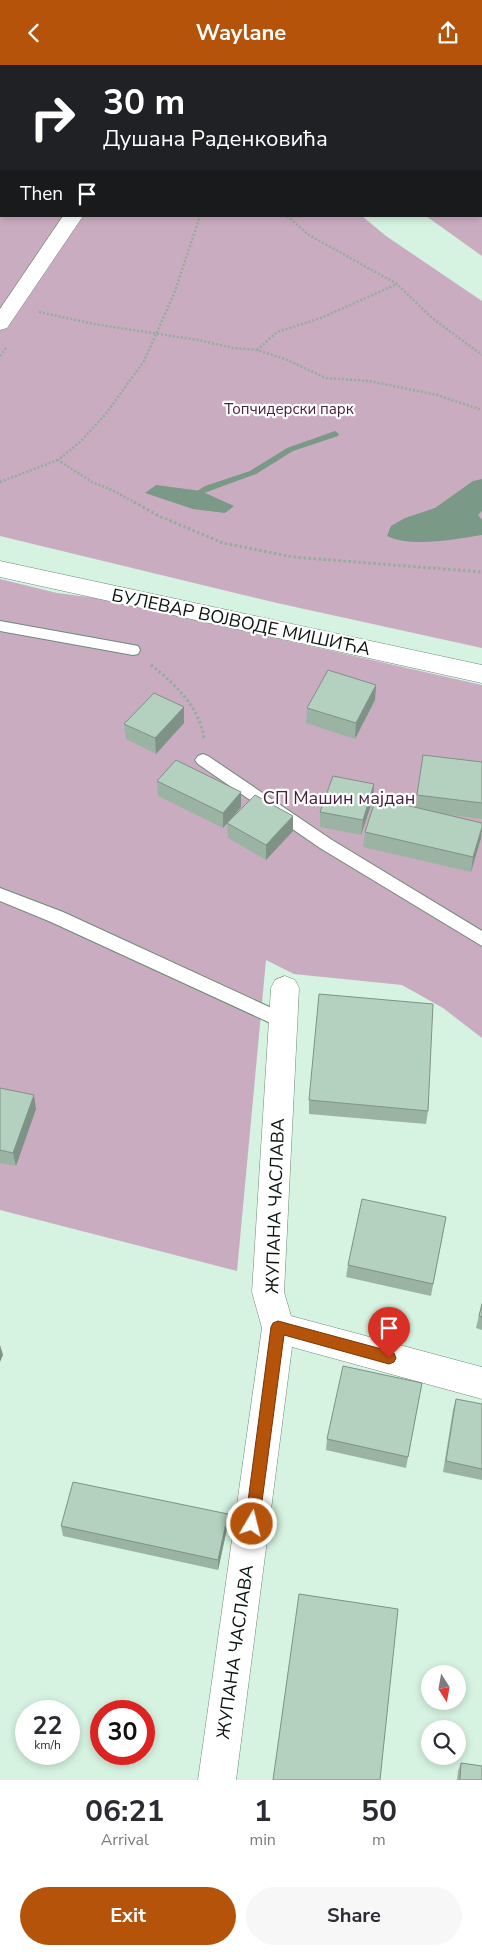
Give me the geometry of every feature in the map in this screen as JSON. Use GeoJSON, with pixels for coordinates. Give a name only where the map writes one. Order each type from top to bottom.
{"type":"FeatureCollection","features":[{"type":"Feature","properties":{"kind":"street"},"geometry":{"type":"LineString","coordinates":[[0,324],[72,217]]}},
{"type":"Feature","properties":{"kind":"street","name":"БУЛЕВАР ВОЈВОДЕ МИШИЋА"},"geometry":{"type":"LineString","coordinates":[[0,569],[482,675]]}},
{"type":"Feature","properties":{"kind":"street","name":"ЖУПАНА ЧАСЛАВА"},"geometry":{"type":"LineString","coordinates":[[218,1780],[278,1327],[268,1292],[286,988]]}},
{"type":"Feature","properties":{"kind":"street"},"geometry":{"type":"LineString","coordinates":[[278,1327],[482,1383]]}},
{"type":"Feature","properties":{"kind":"lane"},"geometry":{"type":"LineString","coordinates":[[0,626],[133,650]]}},
{"type":"Feature","properties":{"kind":"lane"},"geometry":{"type":"LineString","coordinates":[[204,761],[326,844],[482,939]]}},
{"type":"Feature","properties":{"kind":"lane"},"geometry":{"type":"LineString","coordinates":[[0,894],[57,917],[284,1021]]}},
{"type":"Feature","properties":{"kind":"path"},"geometry":{"type":"LineString","coordinates":[[0,482],[58,461],[78,444],[105,415],[144,361],[174,294],[200,217]]}},
{"type":"Feature","properties":{"kind":"path"},"geometry":{"type":"LineString","coordinates":[[289,217],[309,235],[397,284],[432,318],[482,355]]}},
{"type":"Feature","properties":{"kind":"path"},"geometry":{"type":"LineString","coordinates":[[257,350],[277,332],[321,318],[397,284]]}},
{"type":"Feature","properties":{"kind":"path"},"geometry":{"type":"LineString","coordinates":[[12,306],[70,319],[198,340],[232,348],[257,350],[285,359],[326,378],[369,381],[437,395],[482,410]]}},
{"type":"Feature","properties":{"kind":"path"},"geometry":{"type":"LineString","coordinates":[[58,461],[92,482],[112,489],[159,516],[223,543],[293,557],[482,572]]}},
{"type":"Feature","properties":{"kind":"path"},"geometry":{"type":"LineString","coordinates":[[133,650],[163,674],[189,701],[204,733],[204,761]]}},
{"type":"Feature","properties":{"kind":"green space","name":"Топчидерски парк"},"geometry":{"type":"Polygon","coordinates":[[[0,217],[363,217],[386,236],[482,301],[482,648],[277,603],[0,536],[0,217]]]}},
{"type":"Feature","properties":{"kind":"green space"},"geometry":{"type":"Polygon","coordinates":[[[427,217],[482,217],[482,256],[427,217]]]}},
{"type":"Feature","properties":{"kind":"green space","name":"СП Машин мајдан"},"geometry":{"type":"Polygon","coordinates":[[[0,579],[57,593],[103,599],[482,685],[482,1038],[443,1008],[402,985],[294,974],[266,960],[237,1271],[0,1210],[0,579]]]}},
{"type":"Feature","properties":{"kind":"shaded area"},"geometry":{"type":"Polygon","coordinates":[[[482,479],[482,511],[478,515],[482,520],[482,535],[421,542],[397,540],[387,536],[391,526],[405,518],[435,508],[473,481],[482,479]]]}},
{"type":"Feature","properties":{"kind":"shaded area"},"geometry":{"type":"Polygon","coordinates":[[[156,485],[201,491],[234,506],[225,513],[193,509],[145,493],[156,485]]]}},
{"type":"Feature","properties":{"kind":"building"},"geometry":{"type":"Polygon","coordinates":[[[328,670],[376,685],[356,723],[307,708],[328,670]]]}},
{"type":"Feature","properties":{"kind":"building"},"geometry":{"type":"Polygon","coordinates":[[[154,693],[184,707],[155,738],[124,724],[154,693]]]}},
{"type":"Feature","properties":{"kind":"building"},"geometry":{"type":"Polygon","coordinates":[[[423,755],[482,762],[482,803],[417,795],[423,755]]]}},
{"type":"Feature","properties":{"kind":"building"},"geometry":{"type":"Polygon","coordinates":[[[176,760],[241,792],[223,813],[157,781],[176,760]]]}},
{"type":"Feature","properties":{"kind":"building"},"geometry":{"type":"Polygon","coordinates":[[[333,776],[374,784],[363,820],[320,812],[333,776]]]}},
{"type":"Feature","properties":{"kind":"building"},"geometry":{"type":"Polygon","coordinates":[[[255,795],[293,816],[266,845],[227,823],[255,795]]]}},
{"type":"Feature","properties":{"kind":"building"},"geometry":{"type":"Polygon","coordinates":[[[376,798],[482,823],[473,857],[365,832],[376,798]]]}},
{"type":"Feature","properties":{"kind":"building"},"geometry":{"type":"Polygon","coordinates":[[[319,994],[433,1004],[428,1111],[309,1100],[319,994]]]}},
{"type":"Feature","properties":{"kind":"building"},"geometry":{"type":"Polygon","coordinates":[[[0,1088],[34,1095],[13,1153],[0,1150],[0,1088]]]}},
{"type":"Feature","properties":{"kind":"building"},"geometry":{"type":"Polygon","coordinates":[[[362,1199],[446,1217],[433,1284],[348,1265],[362,1199]]]}},
{"type":"Feature","properties":{"kind":"building"},"geometry":{"type":"Polygon","coordinates":[[[482,1304],[482,1317],[479,1316],[482,1304]]]}},
{"type":"Feature","properties":{"kind":"building"},"geometry":{"type":"Polygon","coordinates":[[[343,1366],[422,1383],[408,1457],[327,1439],[343,1366]]]}},
{"type":"Feature","properties":{"kind":"building"},"geometry":{"type":"Polygon","coordinates":[[[456,1399],[482,1404],[482,1469],[446,1461],[456,1399]]]}},
{"type":"Feature","properties":{"kind":"building"},"geometry":{"type":"Polygon","coordinates":[[[73,1482],[228,1514],[218,1560],[61,1526],[73,1482]]]}},
{"type":"Feature","properties":{"kind":"building"},"geometry":{"type":"Polygon","coordinates":[[[299,1594],[398,1609],[380,1780],[273,1780],[299,1594]]]}},
{"type":"Feature","properties":{"kind":"building"},"geometry":{"type":"Polygon","coordinates":[[[466,1764],[482,1766],[482,1780],[460,1780],[461,1765],[466,1764]]]}},
{"type":"Feature","properties":{"kind":"waterway"},"geometry":{"type":"LineString","coordinates":[[201,491],[253,472],[290,450],[335,434]]}},
{"type":"Feature","properties":{"kind":"route"},"geometry":{"type":"LineString","coordinates":[[252,1524],[278,1327],[389,1358]]}}]}
